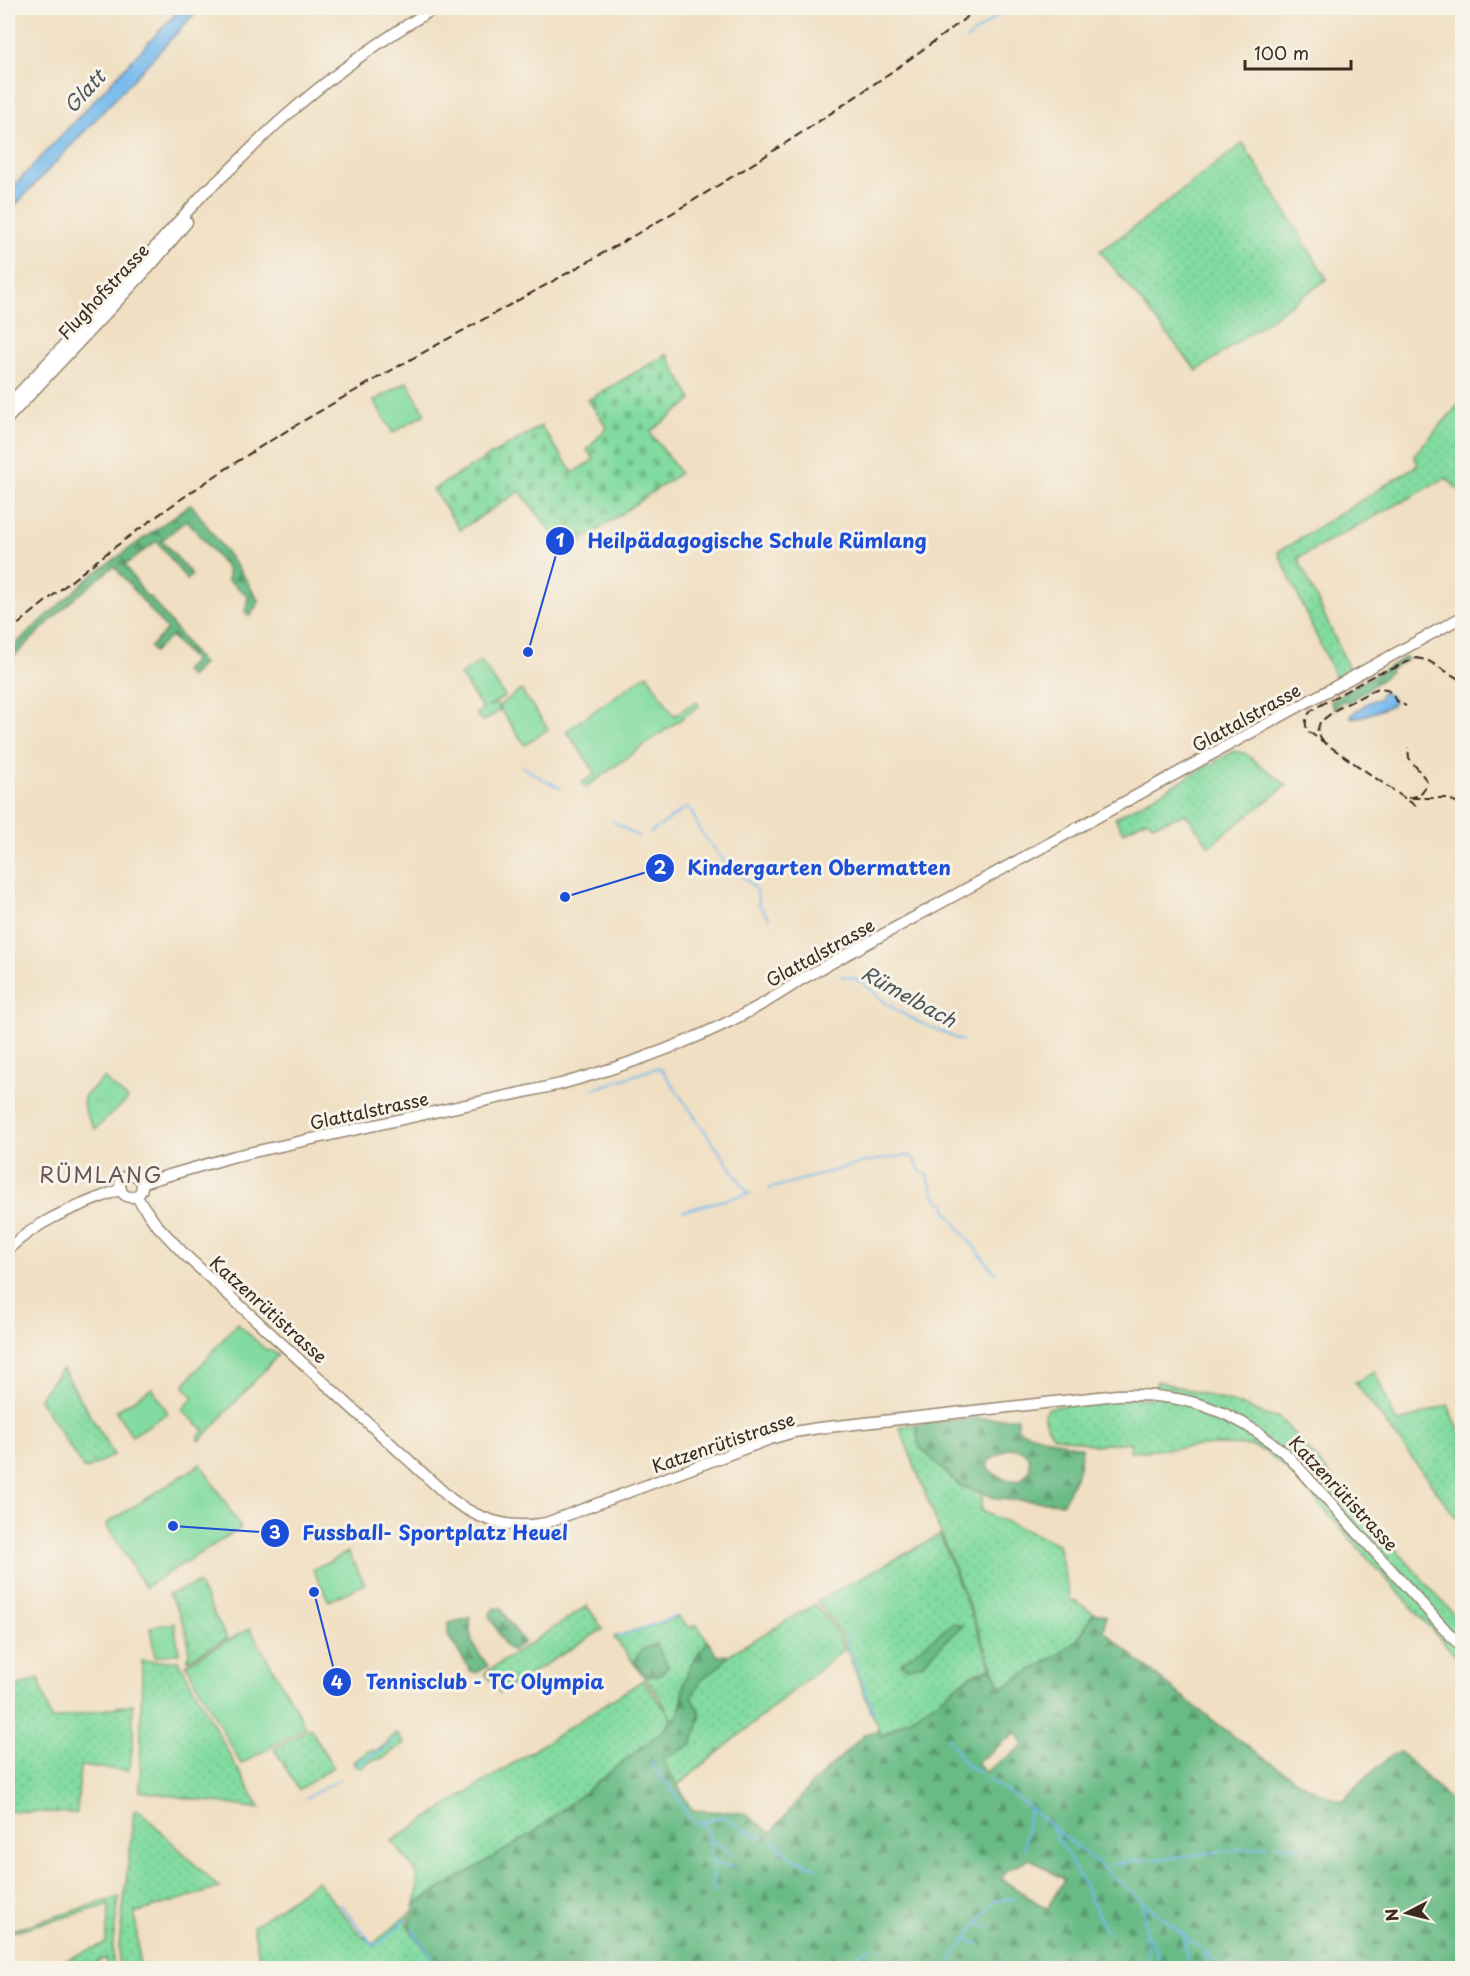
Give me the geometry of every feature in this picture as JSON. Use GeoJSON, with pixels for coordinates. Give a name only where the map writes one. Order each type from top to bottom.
{"type":"FeatureCollection","features":[{"type":"Feature","properties":{"kind":"street","name":"Flughofstrasse"},"geometry":{"type":"LineString","coordinates":[[8,418],[113,301],[205,192],[218,182],[262,137],[311,94],[389,37],[435,8]]}},
{"type":"Feature","properties":{"kind":"street","name":"Flughofstrasse"},"geometry":{"type":"LineString","coordinates":[[8,405],[113,301]]}},
{"type":"Feature","properties":{"kind":"street","name":"Glattalstrasse"},"geometry":{"type":"LineString","coordinates":[[142,1183],[235,1156],[561,1084],[664,1051],[753,1008],[1462,617]]}},
{"type":"Feature","properties":{"kind":"street"},"geometry":{"type":"LineString","coordinates":[[127,1176],[138,1177],[142,1183],[141,1192],[136,1196],[129,1197],[121,1189],[122,1180],[127,1176]]}},
{"type":"Feature","properties":{"kind":"street"},"geometry":{"type":"LineString","coordinates":[[8,1250],[24,1234],[53,1217],[121,1189]]}},
{"type":"Feature","properties":{"kind":"street","name":"Katzenrütistrasse"},"geometry":{"type":"LineString","coordinates":[[136,1196],[155,1223],[184,1254],[462,1508],[488,1520],[518,1526],[546,1523],[770,1439],[819,1428],[1117,1395],[1157,1395],[1193,1401],[1228,1414],[1247,1425],[1288,1456],[1462,1648]]}},
{"type":"Feature","properties":{"kind":"green space"},"geometry":{"type":"Polygon","coordinates":[[[1243,143],[1327,279],[1197,371],[1100,251],[1243,143]]]}},
{"type":"Feature","properties":{"kind":"green space"},"geometry":{"type":"Polygon","coordinates":[[[667,354],[692,400],[650,432],[680,473],[566,552],[520,491],[460,530],[433,489],[541,426],[573,473],[594,459],[587,450],[607,427],[588,400],[667,354]]]}},
{"type":"Feature","properties":{"kind":"green space"},"geometry":{"type":"Polygon","coordinates":[[[407,382],[425,414],[393,433],[374,401],[407,382]]]}},
{"type":"Feature","properties":{"kind":"green space"},"geometry":{"type":"Polygon","coordinates":[[[1462,401],[1462,493],[1446,478],[1298,558],[1351,673],[1337,681],[1278,552],[1418,465],[1414,455],[1462,401]]]}},
{"type":"Feature","properties":{"kind":"green space"},"geometry":{"type":"Polygon","coordinates":[[[191,504],[245,578],[259,602],[250,616],[245,612],[248,596],[228,580],[228,570],[187,520],[162,540],[192,575],[187,580],[157,541],[125,565],[146,596],[151,598],[203,664],[190,677],[184,671],[194,661],[171,636],[154,652],[150,647],[167,630],[114,566],[69,603],[8,662],[8,651],[90,577],[191,504]]]}},
{"type":"Feature","properties":{"kind":"green space"},"geometry":{"type":"Polygon","coordinates":[[[1406,657],[1408,660],[1390,669],[1385,677],[1347,703],[1343,700],[1335,709],[1330,701],[1406,657]]]}},
{"type":"Feature","properties":{"kind":"green space"},"geometry":{"type":"Polygon","coordinates":[[[481,661],[505,696],[488,707],[495,703],[500,710],[483,722],[476,714],[483,709],[460,675],[481,661]]]}},
{"type":"Feature","properties":{"kind":"green space"},"geometry":{"type":"Polygon","coordinates":[[[647,674],[674,716],[696,701],[699,706],[586,787],[582,783],[596,773],[566,731],[647,674]]]}},
{"type":"Feature","properties":{"kind":"green space"},"geometry":{"type":"Polygon","coordinates":[[[521,690],[548,729],[525,745],[498,706],[521,690]]]}},
{"type":"Feature","properties":{"kind":"green space"},"geometry":{"type":"Polygon","coordinates":[[[1234,751],[1244,753],[1287,785],[1209,846],[1186,814],[1153,825],[1147,819],[1123,832],[1115,818],[1234,751]]]}},
{"type":"Feature","properties":{"kind":"green space"},"geometry":{"type":"Polygon","coordinates":[[[104,1078],[128,1099],[95,1129],[88,1118],[83,1101],[84,1097],[104,1078]]]}},
{"type":"Feature","properties":{"kind":"green space"},"geometry":{"type":"Polygon","coordinates":[[[237,1323],[266,1350],[269,1349],[278,1355],[200,1441],[197,1438],[204,1430],[182,1410],[194,1397],[183,1386],[237,1323]]]}},
{"type":"Feature","properties":{"kind":"green space"},"geometry":{"type":"Polygon","coordinates":[[[62,1368],[114,1455],[87,1469],[83,1468],[39,1399],[62,1368]]]}},
{"type":"Feature","properties":{"kind":"green space"},"geometry":{"type":"Polygon","coordinates":[[[1375,1372],[1397,1423],[1448,1405],[1462,1436],[1462,1525],[1355,1382],[1375,1372]]]}},
{"type":"Feature","properties":{"kind":"green space"},"geometry":{"type":"Polygon","coordinates":[[[1157,1381],[1235,1403],[1268,1416],[1279,1417],[1462,1624],[1462,1663],[1294,1476],[1268,1453],[1251,1446],[1217,1445],[1130,1452],[1130,1442],[1095,1445],[1054,1436],[1048,1428],[1044,1414],[1047,1408],[1112,1398],[1153,1398],[1157,1381]]]}},
{"type":"Feature","properties":{"kind":"green space"},"geometry":{"type":"Polygon","coordinates":[[[152,1388],[168,1413],[132,1436],[116,1411],[152,1388]]]}},
{"type":"Feature","properties":{"kind":"green space"},"geometry":{"type":"Polygon","coordinates":[[[973,1418],[1017,1418],[1018,1430],[1082,1448],[1079,1468],[1063,1503],[998,1499],[959,1485],[919,1446],[916,1425],[973,1418]],[[1009,1448],[988,1461],[988,1470],[1004,1479],[1020,1481],[1030,1470],[1029,1456],[1019,1449],[1009,1448]]]}},
{"type":"Feature","properties":{"kind":"green space"},"geometry":{"type":"Polygon","coordinates":[[[916,1425],[919,1446],[959,1485],[983,1493],[981,1511],[1058,1544],[1070,1600],[1094,1613],[1078,1639],[1061,1653],[1001,1688],[899,1426],[916,1425]]]}},
{"type":"Feature","properties":{"kind":"green space"},"geometry":{"type":"Polygon","coordinates":[[[201,1464],[241,1528],[145,1587],[106,1524],[201,1464]]]}},
{"type":"Feature","properties":{"kind":"green space"},"geometry":{"type":"Polygon","coordinates":[[[940,1535],[992,1668],[969,1678],[936,1702],[881,1736],[843,1640],[817,1601],[940,1535]]]}},
{"type":"Feature","properties":{"kind":"green space"},"geometry":{"type":"Polygon","coordinates":[[[348,1552],[365,1584],[329,1601],[313,1569],[348,1552]]]}},
{"type":"Feature","properties":{"kind":"green space"},"geometry":{"type":"Polygon","coordinates":[[[198,1583],[227,1639],[188,1660],[187,1634],[168,1594],[198,1583]]]}},
{"type":"Feature","properties":{"kind":"green space"},"geometry":{"type":"Polygon","coordinates":[[[815,1604],[835,1630],[844,1649],[677,1786],[661,1759],[692,1745],[701,1715],[692,1697],[702,1679],[722,1664],[728,1655],[815,1604]]]}},
{"type":"Feature","properties":{"kind":"green space"},"geometry":{"type":"Polygon","coordinates":[[[587,1606],[603,1629],[500,1693],[485,1673],[587,1606]]]}},
{"type":"Feature","properties":{"kind":"green space"},"geometry":{"type":"Polygon","coordinates":[[[494,1608],[501,1608],[524,1642],[513,1651],[506,1647],[489,1615],[494,1608]]]}},
{"type":"Feature","properties":{"kind":"green space"},"geometry":{"type":"Polygon","coordinates":[[[1094,1613],[1106,1615],[1104,1631],[1151,1671],[1262,1757],[1297,1780],[1326,1795],[1345,1800],[1355,1787],[1393,1754],[1400,1752],[1462,1812],[1462,1968],[440,1968],[409,1926],[415,1904],[530,1835],[665,1729],[677,1717],[690,1665],[708,1641],[718,1656],[728,1655],[722,1664],[702,1679],[692,1697],[701,1715],[692,1745],[662,1759],[692,1810],[744,1813],[771,1833],[809,1787],[864,1735],[879,1730],[881,1736],[984,1670],[992,1668],[1002,1688],[1061,1653],[1078,1639],[1094,1613]],[[1017,1732],[977,1762],[985,1772],[1023,1746],[1017,1732]],[[1031,1859],[1006,1870],[1001,1879],[1047,1909],[1064,1880],[1031,1859]]]}},
{"type":"Feature","properties":{"kind":"green space"},"geometry":{"type":"Polygon","coordinates":[[[678,1617],[690,1628],[697,1625],[708,1641],[684,1683],[683,1699],[677,1717],[672,1720],[660,1698],[614,1637],[678,1617]]]}},
{"type":"Feature","properties":{"kind":"green space"},"geometry":{"type":"Polygon","coordinates":[[[470,1618],[470,1634],[473,1644],[488,1666],[477,1673],[471,1671],[448,1636],[448,1623],[470,1618]]]}},
{"type":"Feature","properties":{"kind":"green space"},"geometry":{"type":"Polygon","coordinates":[[[174,1623],[179,1653],[155,1657],[150,1627],[174,1623]]]}},
{"type":"Feature","properties":{"kind":"green space"},"geometry":{"type":"Polygon","coordinates":[[[953,1623],[963,1625],[922,1664],[906,1668],[901,1663],[953,1623]]]}},
{"type":"Feature","properties":{"kind":"green space"},"geometry":{"type":"Polygon","coordinates":[[[250,1628],[306,1727],[241,1764],[186,1664],[250,1628]]]}},
{"type":"Feature","properties":{"kind":"green space"},"geometry":{"type":"Polygon","coordinates":[[[656,1644],[668,1666],[660,1675],[647,1677],[634,1661],[641,1650],[656,1644]]]}},
{"type":"Feature","properties":{"kind":"green space"},"geometry":{"type":"Polygon","coordinates":[[[142,1661],[179,1661],[261,1809],[140,1791],[142,1661]]]}},
{"type":"Feature","properties":{"kind":"green space"},"geometry":{"type":"Polygon","coordinates":[[[39,1678],[51,1720],[133,1704],[133,1743],[129,1771],[80,1766],[77,1813],[8,1811],[8,1690],[39,1678]]]}},
{"type":"Feature","properties":{"kind":"green space"},"geometry":{"type":"Polygon","coordinates":[[[643,1680],[668,1713],[671,1720],[665,1729],[529,1836],[415,1904],[418,1883],[414,1869],[392,1841],[643,1680]]]}},
{"type":"Feature","properties":{"kind":"green space"},"geometry":{"type":"Polygon","coordinates":[[[310,1728],[333,1767],[299,1790],[274,1749],[310,1728]]]}},
{"type":"Feature","properties":{"kind":"green space"},"geometry":{"type":"Polygon","coordinates":[[[397,1733],[404,1744],[383,1758],[373,1760],[361,1768],[355,1766],[353,1762],[370,1750],[376,1751],[387,1744],[397,1733]]]}},
{"type":"Feature","properties":{"kind":"green space"},"geometry":{"type":"Polygon","coordinates":[[[134,1810],[140,1811],[219,1888],[135,1913],[140,1968],[118,1968],[119,1946],[134,1810]]]}},
{"type":"Feature","properties":{"kind":"green space"},"geometry":{"type":"Polygon","coordinates":[[[317,1881],[361,1936],[374,1943],[410,1913],[407,1925],[440,1968],[261,1968],[253,1926],[317,1881]]]}},
{"type":"Feature","properties":{"kind":"green space"},"geometry":{"type":"Polygon","coordinates":[[[119,1897],[113,1943],[113,1968],[106,1968],[106,1958],[85,1968],[46,1968],[106,1943],[109,1905],[8,1933],[8,1931],[119,1897]]]}},
{"type":"Feature","properties":{"kind":"water"},"geometry":{"type":"Polygon","coordinates":[[[181,8],[200,8],[8,213],[8,192],[181,8]]]}},
{"type":"Feature","properties":{"kind":"water"},"geometry":{"type":"Polygon","coordinates":[[[1382,692],[1391,696],[1394,702],[1392,705],[1364,716],[1351,717],[1368,702],[1379,699],[1382,692]]]}},
{"type":"Feature","properties":{"kind":"waterway"},"geometry":{"type":"LineString","coordinates":[[966,40],[1007,8]]}},
{"type":"Feature","properties":{"kind":"waterway","name":"Rümelbach"},"geometry":{"type":"LineString","coordinates":[[522,766],[561,788]]}},
{"type":"Feature","properties":{"kind":"waterway","name":"Rümelbach"},"geometry":{"type":"LineString","coordinates":[[650,833],[687,807],[701,832],[725,862],[757,891],[759,905],[769,918]]}},
{"type":"Feature","properties":{"kind":"waterway","name":"Rümelbach"},"geometry":{"type":"LineString","coordinates":[[612,821],[639,837]]}},
{"type":"Feature","properties":{"kind":"waterway","name":"Rümelbach"},"geometry":{"type":"LineString","coordinates":[[841,977],[861,982],[897,1010],[962,1041]]}},
{"type":"Feature","properties":{"kind":"waterway"},"geometry":{"type":"LineString","coordinates":[[591,1090],[656,1068],[662,1070],[749,1194],[751,1193]]}},
{"type":"Feature","properties":{"kind":"waterway"},"geometry":{"type":"LineString","coordinates":[[768,1189],[865,1162],[909,1155],[920,1170],[927,1175],[935,1196],[945,1204],[959,1228],[996,1274]]}},
{"type":"Feature","properties":{"kind":"waterway"},"geometry":{"type":"LineString","coordinates":[[683,1211],[747,1194]]}},
{"type":"Feature","properties":{"kind":"waterway"},"geometry":{"type":"LineString","coordinates":[[617,1637],[675,1617]]}},
{"type":"Feature","properties":{"kind":"waterway"},"geometry":{"type":"LineString","coordinates":[[845,1636],[874,1713]]}},
{"type":"Feature","properties":{"kind":"waterway"},"geometry":{"type":"LineString","coordinates":[[355,1766],[388,1747],[397,1738]]}},
{"type":"Feature","properties":{"kind":"waterway"},"geometry":{"type":"LineString","coordinates":[[948,1738],[966,1765],[981,1773]]}},
{"type":"Feature","properties":{"kind":"waterway"},"geometry":{"type":"LineString","coordinates":[[651,1764],[674,1792],[689,1818],[697,1824],[723,1816],[746,1831],[763,1837]]}},
{"type":"Feature","properties":{"kind":"waterway"},"geometry":{"type":"LineString","coordinates":[[306,1798],[340,1779]]}},
{"type":"Feature","properties":{"kind":"waterway"},"geometry":{"type":"LineString","coordinates":[[987,1779],[1020,1800],[1224,1968]]}},
{"type":"Feature","properties":{"kind":"waterway"},"geometry":{"type":"LineString","coordinates":[[1024,1849],[1029,1808]]}},
{"type":"Feature","properties":{"kind":"waterway"},"geometry":{"type":"LineString","coordinates":[[702,1823],[709,1832],[714,1892]]}},
{"type":"Feature","properties":{"kind":"waterway"},"geometry":{"type":"LineString","coordinates":[[1051,1827],[1083,1883],[1107,1933]]}},
{"type":"Feature","properties":{"kind":"waterway"},"geometry":{"type":"LineString","coordinates":[[709,1839],[732,1853]]}},
{"type":"Feature","properties":{"kind":"waterway"},"geometry":{"type":"LineString","coordinates":[[772,1840],[794,1859],[816,1867]]}},
{"type":"Feature","properties":{"kind":"waterway"},"geometry":{"type":"LineString","coordinates":[[1274,1845],[1307,1847]]}},
{"type":"Feature","properties":{"kind":"waterway"},"geometry":{"type":"LineString","coordinates":[[1151,1860],[1267,1846]]}},
{"type":"Feature","properties":{"kind":"waterway"},"geometry":{"type":"LineString","coordinates":[[1109,1865],[1146,1860]]}},
{"type":"Feature","properties":{"kind":"waterway"},"geometry":{"type":"LineString","coordinates":[[711,1863],[735,1867]]}},
{"type":"Feature","properties":{"kind":"waterway"},"geometry":{"type":"LineString","coordinates":[[945,1968],[994,1901],[1014,1898]]}},
{"type":"Feature","properties":{"kind":"waterway"},"geometry":{"type":"LineString","coordinates":[[1143,1903],[1149,1968]]}},
{"type":"Feature","properties":{"kind":"waterway"},"geometry":{"type":"LineString","coordinates":[[340,1904],[374,1946],[382,1942],[406,1920]]}},
{"type":"Feature","properties":{"kind":"waterway"},"geometry":{"type":"LineString","coordinates":[[977,1924],[989,1927]]}},
{"type":"Feature","properties":{"kind":"waterway"},"geometry":{"type":"LineString","coordinates":[[412,1929],[440,1968]]}},
{"type":"Feature","properties":{"kind":"waterway"},"geometry":{"type":"LineString","coordinates":[[1147,1933],[1164,1968]]}},
{"type":"Feature","properties":{"kind":"waterway"},"geometry":{"type":"LineString","coordinates":[[1182,1934],[1189,1968]]}},
{"type":"Feature","properties":{"kind":"waterway"},"geometry":{"type":"LineString","coordinates":[[965,1940],[980,1944]]}},
{"type":"Feature","properties":{"kind":"waterway"},"geometry":{"type":"LineString","coordinates":[[837,1968],[872,1947]]}},
{"type":"Feature","properties":{"kind":"waterway"},"geometry":{"type":"LineString","coordinates":[[1204,1953],[1206,1968]]}},
{"type":"Feature","properties":{"kind":"railway"},"geometry":{"type":"LineString","coordinates":[[8,633],[70,581],[135,532],[235,463],[362,387],[640,232],[727,180],[855,97],[979,8]]}},
{"type":"Feature","properties":{"kind":"railway"},"geometry":{"type":"LineString","coordinates":[[1416,806],[1309,732],[1306,726],[1307,718],[1312,710],[1378,673],[1416,658],[1427,660],[1462,681]]}},
{"type":"Feature","properties":{"kind":"railway"},"geometry":{"type":"LineString","coordinates":[[1324,742],[1317,732],[1320,722],[1337,709],[1378,688],[1387,689],[1398,702],[1406,706]]}},
{"type":"Feature","properties":{"kind":"railway"},"geometry":{"type":"LineString","coordinates":[[1408,747],[1409,758],[1427,781],[1421,793],[1408,798]]}},
{"type":"Feature","properties":{"kind":"railway"},"geometry":{"type":"LineString","coordinates":[[1411,798],[1447,798],[1462,805]]}},
{"type":"Feature","properties":{"kind":"place","name":"Heilpädagogische Schule Rümlang"},"geometry":{"type":"Point","coordinates":[528,652]}},
{"type":"Feature","properties":{"kind":"place","name":"Kindergarten Obermatten"},"geometry":{"type":"Point","coordinates":[565,897]}},
{"type":"Feature","properties":{"kind":"place","name":"Fussball- Sportplatz Heuel"},"geometry":{"type":"Point","coordinates":[173,1526]}},
{"type":"Feature","properties":{"kind":"place","name":"Tennisclub - TC Olympia"},"geometry":{"type":"Point","coordinates":[314,1592]}},
{"type":"Feature","properties":{"kind":"district","name":"RÜMLANG"},"geometry":{"type":"Point","coordinates":[101,1174]}},
{"type":"Feature","properties":{"kind":"water label","name":"Glatt"},"geometry":{"type":"Point","coordinates":[84,91]}}]}
